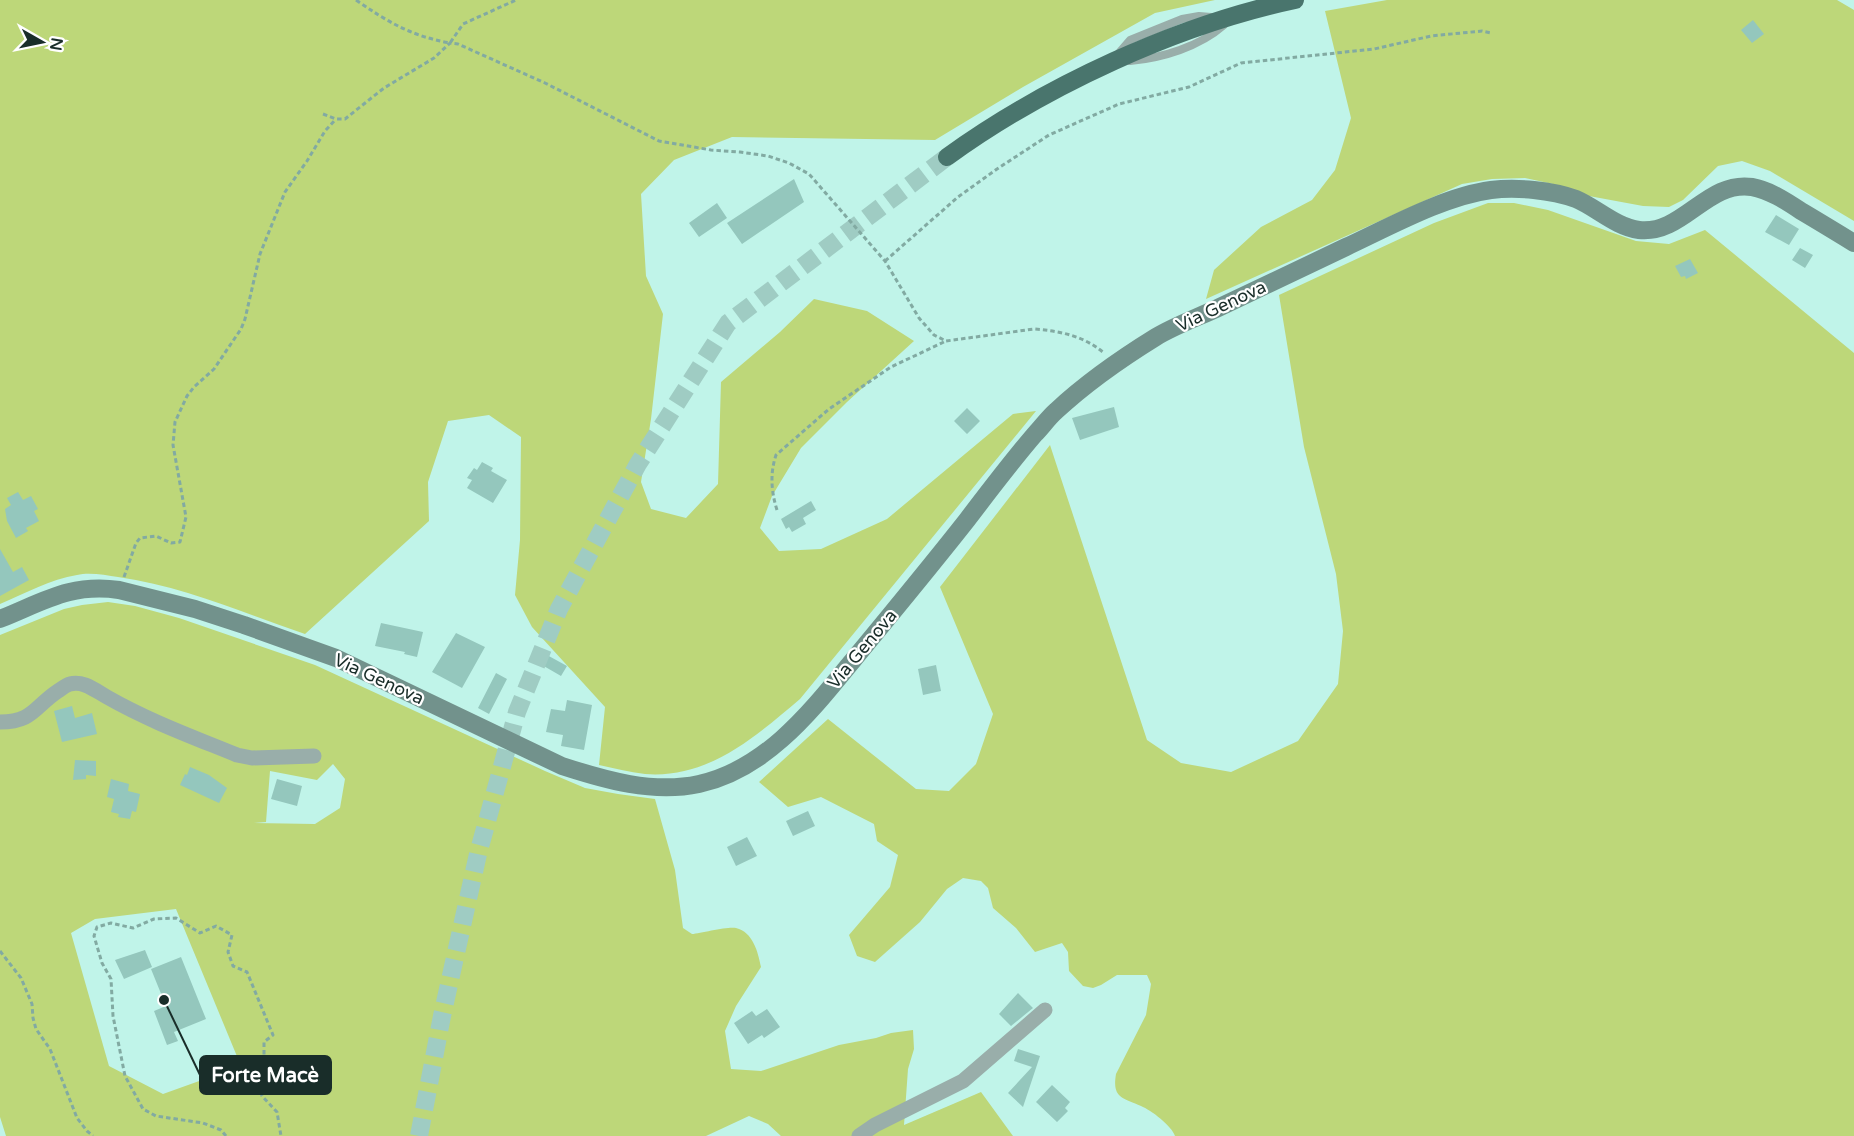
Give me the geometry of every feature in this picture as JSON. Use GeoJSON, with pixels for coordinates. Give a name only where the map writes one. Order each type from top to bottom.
{"type":"FeatureCollection","features":[{"type":"Feature","properties":{"kind":"highway"},"geometry":{"type":"LineString","coordinates":[[947,157],[979,134],[1021,109],[1111,64],[1162,42],[1232,17],[1295,0]]}},
{"type":"Feature","properties":{"kind":"main road","name":"Via Genova"},"geometry":{"type":"LineString","coordinates":[[0,619],[47,598],[77,589],[119,590],[195,609],[325,654],[562,766],[615,782],[666,787],[699,783],[731,773],[761,755],[792,730],[817,704],[1014,459],[1055,412],[1117,364],[1158,336],[1389,227],[1464,196],[1492,190],[1519,190],[1557,194],[1576,200],[1629,228],[1657,230],[1670,225],[1718,192],[1748,186],[1779,198],[1854,243]]}},
{"type":"Feature","properties":{"kind":"street"},"geometry":{"type":"LineString","coordinates":[[0,723],[14,722],[28,717],[51,696],[70,684],[84,684],[139,715],[237,755],[252,758],[314,756]]}},
{"type":"Feature","properties":{"kind":"street"},"geometry":{"type":"LineString","coordinates":[[859,1136],[875,1125],[963,1081],[1045,1010]]}},
{"type":"Feature","properties":{"kind":"path"},"geometry":{"type":"LineString","coordinates":[[356,0],[396,26],[437,41],[458,44],[545,83],[659,141],[711,150],[768,156],[789,163],[809,174],[885,261],[918,318],[934,334],[946,341]]}},
{"type":"Feature","properties":{"kind":"path"},"geometry":{"type":"LineString","coordinates":[[323,114],[336,119],[345,119],[384,88],[434,58],[450,44],[463,24],[516,0]]}},
{"type":"Feature","properties":{"kind":"path"},"geometry":{"type":"LineString","coordinates":[[885,261],[958,197],[997,169],[1049,135],[1119,104],[1188,87],[1241,63],[1374,48],[1431,36],[1482,31],[1491,33]]}},
{"type":"Feature","properties":{"kind":"path"},"geometry":{"type":"LineString","coordinates":[[119,590],[136,543],[140,538],[156,536],[171,543],[180,542],[186,517],[173,445],[175,422],[187,396],[214,369],[241,329],[261,254],[285,192],[308,161],[325,131],[336,119]]}},
{"type":"Feature","properties":{"kind":"path"},"geometry":{"type":"LineString","coordinates":[[777,510],[771,493],[772,466],[776,455],[830,410],[891,367],[946,341],[1034,329],[1047,330],[1070,335],[1094,345],[1117,364]]}},
{"type":"Feature","properties":{"kind":"path"},"geometry":{"type":"LineString","coordinates":[[226,1136],[221,1130],[203,1123],[156,1116],[143,1109],[125,1076],[113,1016],[111,979],[102,963],[94,936],[98,927],[111,923],[133,928],[154,919],[176,918],[200,933],[216,926],[232,935],[228,952],[233,966],[247,972],[273,1035],[264,1042],[264,1062],[258,1069],[256,1078],[262,1096],[277,1112],[281,1136]]}},
{"type":"Feature","properties":{"kind":"path"},"geometry":{"type":"LineString","coordinates":[[0,951],[21,978],[32,1004],[36,1029],[50,1049],[77,1118],[93,1136]]}},
{"type":"Feature","properties":{"kind":"green space"},"geometry":{"type":"Polygon","coordinates":[[[0,0],[1215,0],[1155,13],[1023,87],[935,140],[732,137],[674,160],[641,194],[646,276],[663,314],[641,482],[651,509],[686,518],[718,484],[721,382],[780,332],[814,299],[867,311],[914,341],[801,448],[772,496],[760,528],[779,551],[821,549],[887,519],[1013,414],[1036,411],[800,699],[748,741],[729,753],[689,770],[668,774],[645,774],[599,765],[605,707],[532,627],[515,595],[520,540],[521,437],[489,415],[448,421],[428,482],[429,521],[305,634],[189,593],[142,581],[97,574],[82,574],[57,580],[0,604],[0,0]]]}},
{"type":"Feature","properties":{"kind":"green space"},"geometry":{"type":"Polygon","coordinates":[[[1387,0],[1837,0],[1854,10],[1854,221],[1770,171],[1742,161],[1718,166],[1683,200],[1669,207],[1643,206],[1589,196],[1553,184],[1525,178],[1492,179],[1462,184],[1206,299],[1214,270],[1261,227],[1312,200],[1335,170],[1351,118],[1325,11],[1387,0]]]}},
{"type":"Feature","properties":{"kind":"green space"},"geometry":{"type":"Polygon","coordinates":[[[1488,203],[1514,203],[1548,210],[1636,241],[1669,244],[1705,230],[1854,353],[1854,1136],[1175,1136],[1161,1119],[1145,1108],[1124,1099],[1117,1093],[1116,1088],[1116,1074],[1146,1015],[1151,984],[1147,975],[1117,975],[1093,988],[1083,986],[1069,971],[1068,952],[1062,943],[1035,952],[1016,928],[993,908],[988,888],[981,881],[963,878],[947,889],[920,922],[875,962],[857,956],[849,935],[890,887],[898,855],[877,841],[874,824],[821,797],[788,807],[759,782],[828,719],[916,789],[949,791],[976,764],[993,714],[940,587],[1050,445],[1147,740],[1181,763],[1231,772],[1298,741],[1338,684],[1343,631],[1336,574],[1304,447],[1279,295],[1434,223],[1488,203]]]}},
{"type":"Feature","properties":{"kind":"green space"},"geometry":{"type":"Polygon","coordinates":[[[108,602],[135,606],[179,618],[315,665],[585,788],[655,799],[675,870],[683,928],[692,934],[732,928],[742,930],[751,938],[758,955],[761,967],[736,1006],[725,1031],[731,1069],[761,1071],[839,1045],[913,1030],[914,1049],[908,1069],[904,1125],[981,1092],[1013,1136],[781,1136],[768,1124],[749,1116],[706,1136],[6,1136],[0,1117],[0,635],[64,609],[108,602]],[[333,764],[317,780],[270,771],[266,822],[254,823],[315,824],[340,808],[345,779],[333,764]],[[176,909],[95,919],[71,933],[109,1066],[163,1094],[241,1066],[176,909]]]}},
{"type":"Feature","properties":{"kind":"building"},"geometry":{"type":"Polygon","coordinates":[[[1753,20],[1764,34],[1752,43],[1741,30],[1753,20]]]}},
{"type":"Feature","properties":{"kind":"building"},"geometry":{"type":"Polygon","coordinates":[[[794,179],[804,202],[742,244],[727,223],[794,179]]]}},
{"type":"Feature","properties":{"kind":"building"},"geometry":{"type":"Polygon","coordinates":[[[717,203],[727,218],[699,237],[689,223],[717,203]]]}},
{"type":"Feature","properties":{"kind":"building"},"geometry":{"type":"Polygon","coordinates":[[[1776,215],[1799,229],[1789,245],[1765,232],[1776,215]]]}},
{"type":"Feature","properties":{"kind":"building"},"geometry":{"type":"Polygon","coordinates":[[[1800,248],[1813,255],[1805,268],[1792,260],[1800,248]]]}},
{"type":"Feature","properties":{"kind":"building"},"geometry":{"type":"Polygon","coordinates":[[[1690,259],[1698,273],[1686,279],[1685,276],[1681,277],[1675,266],[1690,259]]]}},
{"type":"Feature","properties":{"kind":"building"},"geometry":{"type":"Polygon","coordinates":[[[1114,407],[1119,427],[1080,440],[1072,418],[1114,407]]]}},
{"type":"Feature","properties":{"kind":"building"},"geometry":{"type":"Polygon","coordinates":[[[967,408],[980,421],[967,434],[954,421],[967,408]]]}},
{"type":"Feature","properties":{"kind":"building"},"geometry":{"type":"Polygon","coordinates":[[[482,462],[493,468],[491,471],[507,480],[493,503],[467,488],[472,480],[467,478],[474,468],[477,470],[482,462]]]}},
{"type":"Feature","properties":{"kind":"building"},"geometry":{"type":"Polygon","coordinates":[[[18,492],[23,500],[31,496],[38,509],[34,511],[39,521],[26,528],[28,531],[16,538],[7,521],[5,509],[11,505],[7,498],[18,492]]]}},
{"type":"Feature","properties":{"kind":"building"},"geometry":{"type":"Polygon","coordinates":[[[811,501],[816,510],[803,518],[806,524],[792,532],[789,527],[786,529],[781,519],[811,501]]]}},
{"type":"Feature","properties":{"kind":"building"},"geometry":{"type":"Polygon","coordinates":[[[0,549],[13,572],[22,567],[29,580],[0,596],[0,549]]]}},
{"type":"Feature","properties":{"kind":"building"},"geometry":{"type":"Polygon","coordinates":[[[381,623],[423,632],[417,657],[375,646],[381,623]]]}},
{"type":"Feature","properties":{"kind":"building"},"geometry":{"type":"Polygon","coordinates":[[[456,633],[485,647],[462,688],[432,672],[456,633]]]}},
{"type":"Feature","properties":{"kind":"building"},"geometry":{"type":"Polygon","coordinates":[[[547,655],[567,666],[561,676],[542,665],[547,655]]]}},
{"type":"Feature","properties":{"kind":"building"},"geometry":{"type":"Polygon","coordinates":[[[936,665],[941,691],[923,695],[918,669],[936,665]]]}},
{"type":"Feature","properties":{"kind":"building"},"geometry":{"type":"Polygon","coordinates":[[[496,673],[507,679],[489,714],[478,708],[496,673]]]}},
{"type":"Feature","properties":{"kind":"building"},"geometry":{"type":"Polygon","coordinates":[[[567,700],[592,705],[584,750],[561,746],[563,735],[546,732],[551,709],[565,711],[567,700]]]}},
{"type":"Feature","properties":{"kind":"building"},"geometry":{"type":"Polygon","coordinates":[[[72,706],[75,718],[92,713],[97,734],[62,742],[54,711],[72,706]]]}},
{"type":"Feature","properties":{"kind":"building"},"geometry":{"type":"Polygon","coordinates":[[[75,760],[96,761],[96,776],[86,775],[86,779],[73,780],[75,760]]]}},
{"type":"Feature","properties":{"kind":"building"},"geometry":{"type":"Polygon","coordinates":[[[190,767],[209,775],[227,788],[219,803],[180,785],[190,767]]]}},
{"type":"Feature","properties":{"kind":"building"},"geometry":{"type":"Polygon","coordinates":[[[111,779],[129,784],[128,791],[140,794],[136,812],[132,811],[130,819],[118,817],[119,814],[111,812],[114,799],[107,797],[111,779]]]}},
{"type":"Feature","properties":{"kind":"building"},"geometry":{"type":"Polygon","coordinates":[[[277,779],[302,786],[297,806],[271,799],[277,779]]]}},
{"type":"Feature","properties":{"kind":"building"},"geometry":{"type":"Polygon","coordinates":[[[808,811],[815,826],[793,836],[786,821],[808,811]]]}},
{"type":"Feature","properties":{"kind":"building"},"geometry":{"type":"Polygon","coordinates":[[[747,837],[757,856],[736,866],[727,847],[747,837]]]}},
{"type":"Feature","properties":{"kind":"building"},"geometry":{"type":"Polygon","coordinates":[[[145,950],[152,967],[124,979],[115,960],[145,950]]]}},
{"type":"Feature","properties":{"kind":"building"},"geometry":{"type":"Polygon","coordinates":[[[181,957],[206,1019],[174,1032],[178,1041],[167,1045],[154,1011],[166,1006],[151,969],[181,957]]]}},
{"type":"Feature","properties":{"kind":"building"},"geometry":{"type":"Polygon","coordinates":[[[1018,993],[1033,1008],[1011,1026],[999,1014],[1018,993]]]}},
{"type":"Feature","properties":{"kind":"building"},"geometry":{"type":"Polygon","coordinates":[[[767,1009],[780,1027],[764,1038],[762,1035],[748,1044],[734,1023],[752,1011],[756,1016],[767,1009]]]}},
{"type":"Feature","properties":{"kind":"building"},"geometry":{"type":"Polygon","coordinates":[[[1018,1049],[1040,1056],[1023,1107],[1008,1093],[1032,1067],[1014,1061],[1018,1049]]]}},
{"type":"Feature","properties":{"kind":"building"},"geometry":{"type":"Polygon","coordinates":[[[1052,1085],[1070,1102],[1065,1108],[1068,1111],[1057,1122],[1036,1102],[1052,1085]]]}},
{"type":"Feature","properties":{"kind":"tunnel"},"geometry":{"type":"LineString","coordinates":[[419,1136],[442,1016],[478,854],[517,712],[559,609],[638,464],[728,323],[947,157]]}},
{"type":"Feature","properties":{"kind":"place","name":"Forte Macè"},"geometry":{"type":"Point","coordinates":[164,1000]}}]}
